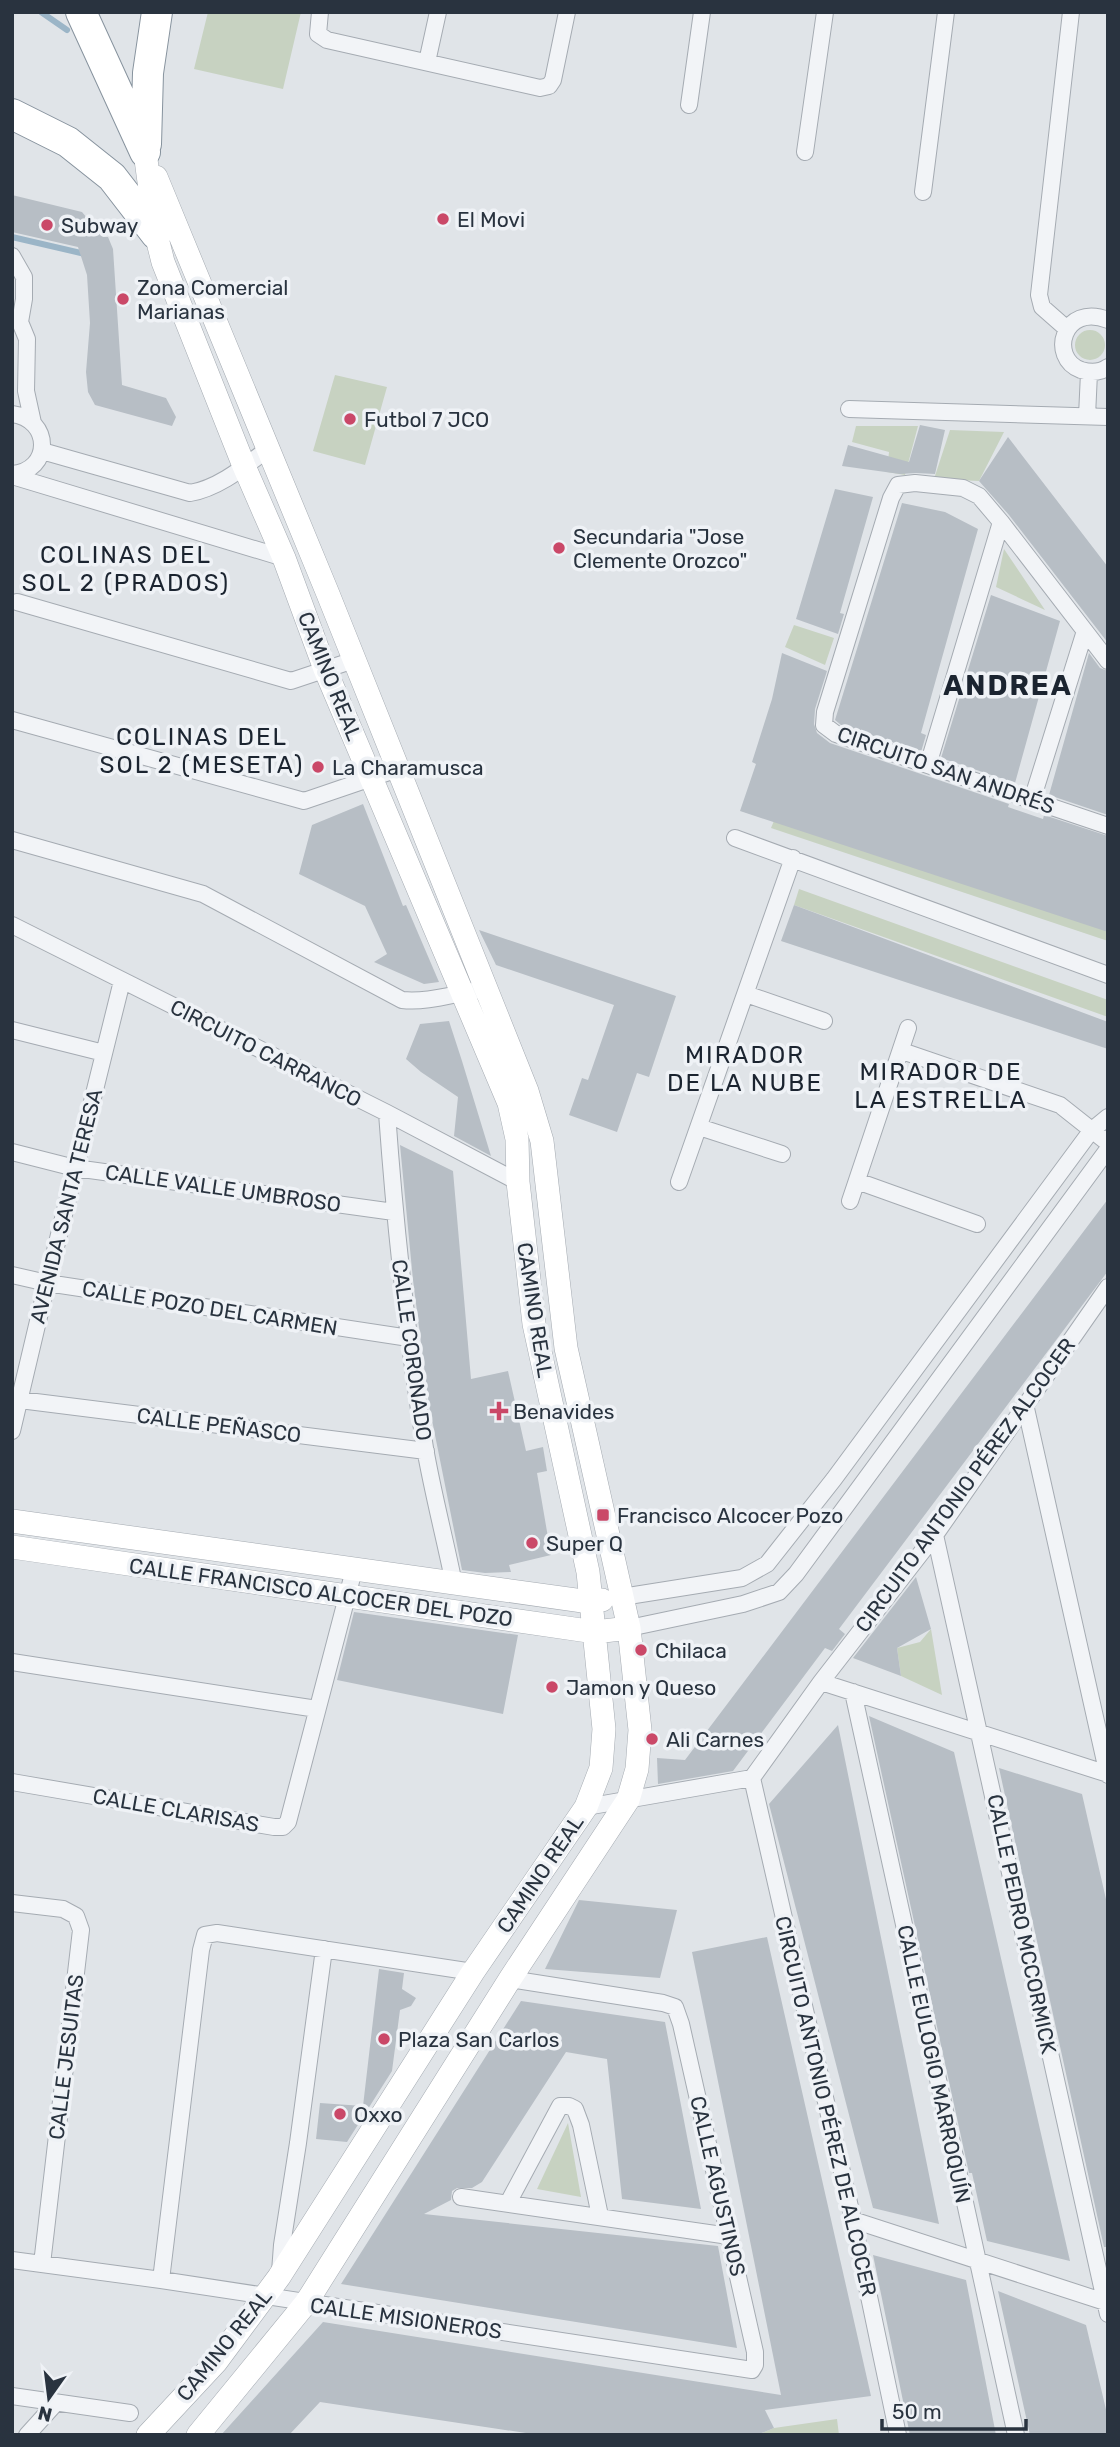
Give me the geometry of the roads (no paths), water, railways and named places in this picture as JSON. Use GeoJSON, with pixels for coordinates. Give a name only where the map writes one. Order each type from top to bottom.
{"type":"FeatureCollection","features":[{"type":"Feature","properties":{"kind":"highway"},"geometry":{"type":"LineString","coordinates":[[81,12],[145,152]]}},
{"type":"Feature","properties":{"kind":"highway"},"geometry":{"type":"LineString","coordinates":[[145,152],[148,73],[157,12]]}},
{"type":"Feature","properties":{"kind":"highway"},"geometry":{"type":"LineString","coordinates":[[12,114],[68,142],[112,177],[168,232]]}},
{"type":"Feature","properties":{"kind":"street"},"geometry":{"type":"LineString","coordinates":[[154,42],[171,12]]}},
{"type":"Feature","properties":{"kind":"street"},"geometry":{"type":"LineString","coordinates":[[320,12],[318,34],[327,40],[540,88],[549,86],[553,80],[567,12]]}},
{"type":"Feature","properties":{"kind":"street"},"geometry":{"type":"LineString","coordinates":[[427,62],[438,12]]}},
{"type":"Feature","properties":{"kind":"street"},"geometry":{"type":"LineString","coordinates":[[689,105],[702,12]]}},
{"type":"Feature","properties":{"kind":"street"},"geometry":{"type":"LineString","coordinates":[[805,152],[825,12]]}},
{"type":"Feature","properties":{"kind":"street"},"geometry":{"type":"LineString","coordinates":[[923,192],[946,12]]}},
{"type":"Feature","properties":{"kind":"street"},"geometry":{"type":"LineString","coordinates":[[1067,329],[1042,307],[1039,295],[1071,12]]}},
{"type":"Feature","properties":{"kind":"street"},"geometry":{"type":"LineString","coordinates":[[145,152],[168,232]]}},
{"type":"Feature","properties":{"kind":"street","name":"CAMINO REAL"},"geometry":{"type":"LineString","coordinates":[[168,232],[192,266],[527,1091],[542,1141],[566,1349],[629,1628],[639,1730],[637,1769],[628,1800],[510,1979],[306,2303],[198,2435]]}},
{"type":"Feature","properties":{"kind":"street","name":"CAMINO REAL"},"geometry":{"type":"LineString","coordinates":[[148,2435],[216,2362],[279,2277],[473,1972],[586,1807],[601,1768],[604,1729],[588,1572],[534,1324],[518,1182],[517,1139],[509,1103],[325,669],[284,558],[244,466],[169,277],[168,232]]}},
{"type":"Feature","properties":{"kind":"street"},"geometry":{"type":"LineString","coordinates":[[12,256],[24,278],[24,299],[16,326],[27,339],[26,391],[33,423]]}},
{"type":"Feature","properties":{"kind":"street"},"geometry":{"type":"LineString","coordinates":[[169,277],[192,266]]}},
{"type":"Feature","properties":{"kind":"street"},"geometry":{"type":"LineString","coordinates":[[1108,320],[1095,315],[1079,318],[1067,329],[1063,343],[1066,357],[1076,368],[1090,373],[1108,367]]}},
{"type":"Feature","properties":{"kind":"street"},"geometry":{"type":"LineString","coordinates":[[1087,416],[1090,373]]}},
{"type":"Feature","properties":{"kind":"street"},"geometry":{"type":"LineString","coordinates":[[849,409],[1108,418]]}},
{"type":"Feature","properties":{"kind":"street"},"geometry":{"type":"LineString","coordinates":[[12,414],[27,418],[33,423],[41,436],[42,451],[33,466],[12,475]]}},
{"type":"Feature","properties":{"kind":"street"},"geometry":{"type":"LineString","coordinates":[[42,451],[190,493],[202,491],[268,449]]}},
{"type":"Feature","properties":{"kind":"street"},"geometry":{"type":"LineString","coordinates":[[12,475],[284,558]]}},
{"type":"Feature","properties":{"kind":"street","name":"CIRCUITO SAN ANDRÉS"},"geometry":{"type":"LineString","coordinates":[[1108,661],[979,496],[963,488],[915,483],[898,485],[891,498],[825,712],[824,725],[836,734],[1108,827]]}},
{"type":"Feature","properties":{"kind":"street"},"geometry":{"type":"LineString","coordinates":[[928,765],[1001,522]]}},
{"type":"Feature","properties":{"kind":"street"},"geometry":{"type":"LineString","coordinates":[[17,602],[291,681],[354,660]]}},
{"type":"Feature","properties":{"kind":"street"},"geometry":{"type":"LineString","coordinates":[[1032,800],[1085,631]]}},
{"type":"Feature","properties":{"kind":"street"},"geometry":{"type":"LineString","coordinates":[[12,720],[304,801],[398,769]]}},
{"type":"Feature","properties":{"kind":"street"},"geometry":{"type":"LineString","coordinates":[[735,838],[1108,975]]}},
{"type":"Feature","properties":{"kind":"street"},"geometry":{"type":"LineString","coordinates":[[12,840],[203,894],[402,1000],[420,1002],[462,991],[487,989]]}},
{"type":"Feature","properties":{"kind":"street"},"geometry":{"type":"LineString","coordinates":[[679,1182],[793,858]]}},
{"type":"Feature","properties":{"kind":"street","name":"CIRCUITO CARRANCO"},"geometry":{"type":"LineString","coordinates":[[12,925],[387,1113],[518,1182]]}},
{"type":"Feature","properties":{"kind":"street","name":"AVENIDA SANTA TERESA"},"geometry":{"type":"LineString","coordinates":[[12,1431],[16,1400],[122,981]]}},
{"type":"Feature","properties":{"kind":"street"},"geometry":{"type":"LineString","coordinates":[[746,994],[824,1021]]}},
{"type":"Feature","properties":{"kind":"street"},"geometry":{"type":"LineString","coordinates":[[850,1201],[908,1028]]}},
{"type":"Feature","properties":{"kind":"street"},"geometry":{"type":"LineString","coordinates":[[12,1030],[104,1053]]}},
{"type":"Feature","properties":{"kind":"street"},"geometry":{"type":"LineString","coordinates":[[902,1051],[1060,1105],[1108,1143]]}},
{"type":"Feature","properties":{"kind":"street","name":"CALLE CORONADO"},"geometry":{"type":"LineString","coordinates":[[387,1113],[394,1212],[409,1338],[426,1451],[454,1584]]}},
{"type":"Feature","properties":{"kind":"street"},"geometry":{"type":"LineString","coordinates":[[622,1597],[742,1578],[767,1564],[842,1468],[1091,1131],[1108,1117]]}},
{"type":"Feature","properties":{"kind":"street"},"geometry":{"type":"LineString","coordinates":[[699,1127],[782,1154]]}},
{"type":"Feature","properties":{"kind":"street"},"geometry":{"type":"LineString","coordinates":[[629,1628],[743,1604],[779,1592],[796,1574],[1108,1149]]}},
{"type":"Feature","properties":{"kind":"street","name":"CALLE VALLE UMBROSO"},"geometry":{"type":"LineString","coordinates":[[12,1152],[75,1168],[394,1212]]}},
{"type":"Feature","properties":{"kind":"street"},"geometry":{"type":"LineString","coordinates":[[857,1181],[977,1224]]}},
{"type":"Feature","properties":{"kind":"street","name":"CALLE POZO DEL CARMEN"},"geometry":{"type":"LineString","coordinates":[[12,1275],[47,1283],[409,1338]]}},
{"type":"Feature","properties":{"kind":"street","name":"CIRCUITO ANTONIO PÉREZ ALCOCER"},"geometry":{"type":"LineString","coordinates":[[821,1682],[935,1535],[1108,1287]]}},
{"type":"Feature","properties":{"kind":"street","name":"CALLE PEÑASCO"},"geometry":{"type":"LineString","coordinates":[[16,1400],[426,1451]]}},
{"type":"Feature","properties":{"kind":"street"},"geometry":{"type":"LineString","coordinates":[[1025,1404],[1108,1774]]}},
{"type":"Feature","properties":{"kind":"street","name":"CALLE FRANCISCO ALCOCER DEL POZO"},"geometry":{"type":"LineString","coordinates":[[12,1521],[590,1602],[622,1597]]}},
{"type":"Feature","properties":{"kind":"street","name":"CALLE PEDRO MCCORMICK"},"geometry":{"type":"LineString","coordinates":[[935,1535],[1107,2307]]}},
{"type":"Feature","properties":{"kind":"street","name":"CALLE FRANCISCO ALCOCER DEL POZO"},"geometry":{"type":"LineString","coordinates":[[12,1547],[595,1632],[629,1628]]}},
{"type":"Feature","properties":{"kind":"street","name":"CALLE CLARISAS"},"geometry":{"type":"LineString","coordinates":[[12,1782],[283,1827],[288,1822],[354,1570]]}},
{"type":"Feature","properties":{"kind":"street"},"geometry":{"type":"LineString","coordinates":[[12,1662],[317,1709]]}},
{"type":"Feature","properties":{"kind":"street"},"geometry":{"type":"LineString","coordinates":[[586,1807],[752,1778],[821,1682],[1108,1774]]}},
{"type":"Feature","properties":{"kind":"street","name":"CALLE EULOGIO MARROQUÍN"},"geometry":{"type":"LineString","coordinates":[[853,1692],[1016,2435]]}},
{"type":"Feature","properties":{"kind":"street","name":"CIRCUITO ANTONIO PÉREZ DE ALCOCER"},"geometry":{"type":"LineString","coordinates":[[752,1778],[853,2220],[898,2435]]}},
{"type":"Feature","properties":{"kind":"street","name":"CALLE JESUITAS"},"geometry":{"type":"LineString","coordinates":[[12,1903],[63,1909],[76,1916],[81,1930],[42,2264]]}},
{"type":"Feature","properties":{"kind":"street"},"geometry":{"type":"LineString","coordinates":[[161,2280],[205,1935],[217,1933],[473,1972]]}},
{"type":"Feature","properties":{"kind":"street"},"geometry":{"type":"LineString","coordinates":[[279,2277],[324,1949]]}},
{"type":"Feature","properties":{"kind":"street","name":"CALLE AGUSTINOS"},"geometry":{"type":"LineString","coordinates":[[510,1979],[676,2007],[755,2352],[755,2365]]}},
{"type":"Feature","properties":{"kind":"street"},"geometry":{"type":"LineString","coordinates":[[508,2203],[560,2106],[569,2106],[575,2109],[581,2125],[600,2216]]}},
{"type":"Feature","properties":{"kind":"street"},"geometry":{"type":"LineString","coordinates":[[461,2197],[729,2236]]}},
{"type":"Feature","properties":{"kind":"street"},"geometry":{"type":"LineString","coordinates":[[853,2220],[977,2260],[1107,2307]]}},
{"type":"Feature","properties":{"kind":"street","name":"CALLE MISIONEROS"},"geometry":{"type":"LineString","coordinates":[[12,2260],[161,2280],[752,2370],[755,2365]]}},
{"type":"Feature","properties":{"kind":"street"},"geometry":{"type":"LineString","coordinates":[[12,2396],[130,2413]]}},
{"type":"Feature","properties":{"kind":"street"},"geometry":{"type":"LineString","coordinates":[[27,2435],[56,2403]]}},
{"type":"Feature","properties":{"kind":"waterway"},"geometry":{"type":"LineString","coordinates":[[41,12],[67,30]]}},
{"type":"Feature","properties":{"kind":"waterway"},"geometry":{"type":"LineString","coordinates":[[12,237],[85,254]]}},
{"type":"Feature","properties":{"kind":"place","name":"El Movi"},"geometry":{"type":"Point","coordinates":[443,219]}},
{"type":"Feature","properties":{"kind":"place","name":"Subway"},"geometry":{"type":"Point","coordinates":[47,225]}},
{"type":"Feature","properties":{"kind":"place","name":"Zona Comercial Marianas"},"geometry":{"type":"Point","coordinates":[123,299]}},
{"type":"Feature","properties":{"kind":"place","name":"Futbol 7 JCO"},"geometry":{"type":"Point","coordinates":[350,419]}},
{"type":"Feature","properties":{"kind":"place","name":"Secundaria \"Jose Clemente Orozco\""},"geometry":{"type":"Point","coordinates":[559,548]}},
{"type":"Feature","properties":{"kind":"place","name":"La Charamusca"},"geometry":{"type":"Point","coordinates":[318,767]}},
{"type":"Feature","properties":{"kind":"place","name":"Benavides"},"geometry":{"type":"Point","coordinates":[499,1411]}},
{"type":"Feature","properties":{"kind":"place","name":"Francisco Alcocer Pozo"},"geometry":{"type":"Point","coordinates":[603,1515]}},
{"type":"Feature","properties":{"kind":"place","name":"Super Q"},"geometry":{"type":"Point","coordinates":[532,1543]}},
{"type":"Feature","properties":{"kind":"place","name":"Chilaca"},"geometry":{"type":"Point","coordinates":[641,1650]}},
{"type":"Feature","properties":{"kind":"place","name":"Jamon y Queso"},"geometry":{"type":"Point","coordinates":[552,1687]}},
{"type":"Feature","properties":{"kind":"place","name":"Ali Carnes"},"geometry":{"type":"Point","coordinates":[652,1739]}},
{"type":"Feature","properties":{"kind":"place","name":"Plaza San Carlos"},"geometry":{"type":"Point","coordinates":[384,2039]}},
{"type":"Feature","properties":{"kind":"place","name":"Oxxo"},"geometry":{"type":"Point","coordinates":[340,2114]}},
{"type":"Feature","properties":{"kind":"district","name":"COLINAS DEL SOL 2 (PRADOS)"},"geometry":{"type":"Point","coordinates":[126,569]}},
{"type":"Feature","properties":{"kind":"district","name":"ANDREA"},"geometry":{"type":"Point","coordinates":[1008,685]}},
{"type":"Feature","properties":{"kind":"district","name":"COLINAS DEL SOL 2 (MESETA)"},"geometry":{"type":"Point","coordinates":[202,751]}},
{"type":"Feature","properties":{"kind":"district","name":"MIRADOR DE LA NUBE"},"geometry":{"type":"Point","coordinates":[745,1069]}},
{"type":"Feature","properties":{"kind":"district","name":"MIRADOR DE LA ESTRELLA"},"geometry":{"type":"Point","coordinates":[941,1086]}}]}
